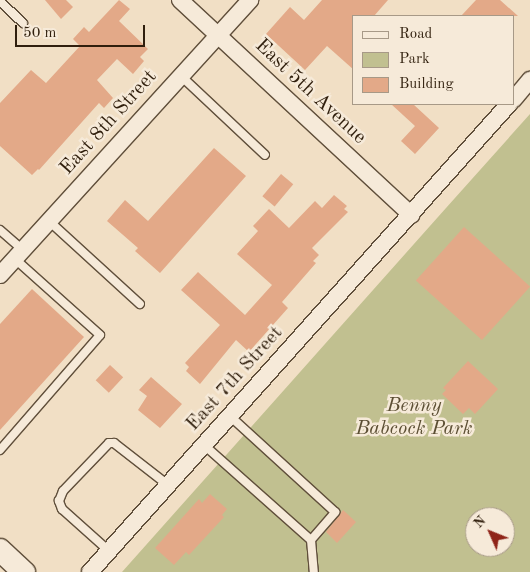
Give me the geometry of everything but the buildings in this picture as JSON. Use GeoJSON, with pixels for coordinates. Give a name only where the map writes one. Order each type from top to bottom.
{"type":"FeatureCollection","features":[{"type":"Feature","properties":{"kind":"main road"},"geometry":{"type":"LineString","coordinates":[[0,550],[24,572]]}},
{"type":"Feature","properties":{"kind":"street","name":"East 5th Avenue"},"geometry":{"type":"LineString","coordinates":[[180,0],[411,215]]}},
{"type":"Feature","properties":{"kind":"street","name":"East 8th Street"},"geometry":{"type":"LineString","coordinates":[[0,275],[250,0]]}},
{"type":"Feature","properties":{"kind":"street"},"geometry":{"type":"LineString","coordinates":[[515,97],[530,80]]}},
{"type":"Feature","properties":{"kind":"street","name":"East 7th Street"},"geometry":{"type":"LineString","coordinates":[[90,572],[508,105]]}},
{"type":"Feature","properties":{"kind":"lane"},"geometry":{"type":"LineString","coordinates":[[0,1],[23,23]]}},
{"type":"Feature","properties":{"kind":"lane"},"geometry":{"type":"LineString","coordinates":[[181,76],[264,155]]}},
{"type":"Feature","properties":{"kind":"lane"},"geometry":{"type":"LineString","coordinates":[[49,221],[140,304]]}},
{"type":"Feature","properties":{"kind":"lane"},"geometry":{"type":"LineString","coordinates":[[0,230],[19,254],[100,335],[0,450]]}},
{"type":"Feature","properties":{"kind":"lane"},"geometry":{"type":"LineString","coordinates":[[230,416],[335,512],[311,540]]}},
{"type":"Feature","properties":{"kind":"lane"},"geometry":{"type":"LineString","coordinates":[[109,551],[62,509],[59,502],[64,491],[109,443],[114,443],[168,486]]}},
{"type":"Feature","properties":{"kind":"lane"},"geometry":{"type":"LineString","coordinates":[[204,445],[311,540],[314,572]]}},
{"type":"Feature","properties":{"kind":"green space","name":"Benny Babcock Park"},"geometry":{"type":"Polygon","coordinates":[[[530,114],[530,572],[122,572],[530,114]]]}}]}
